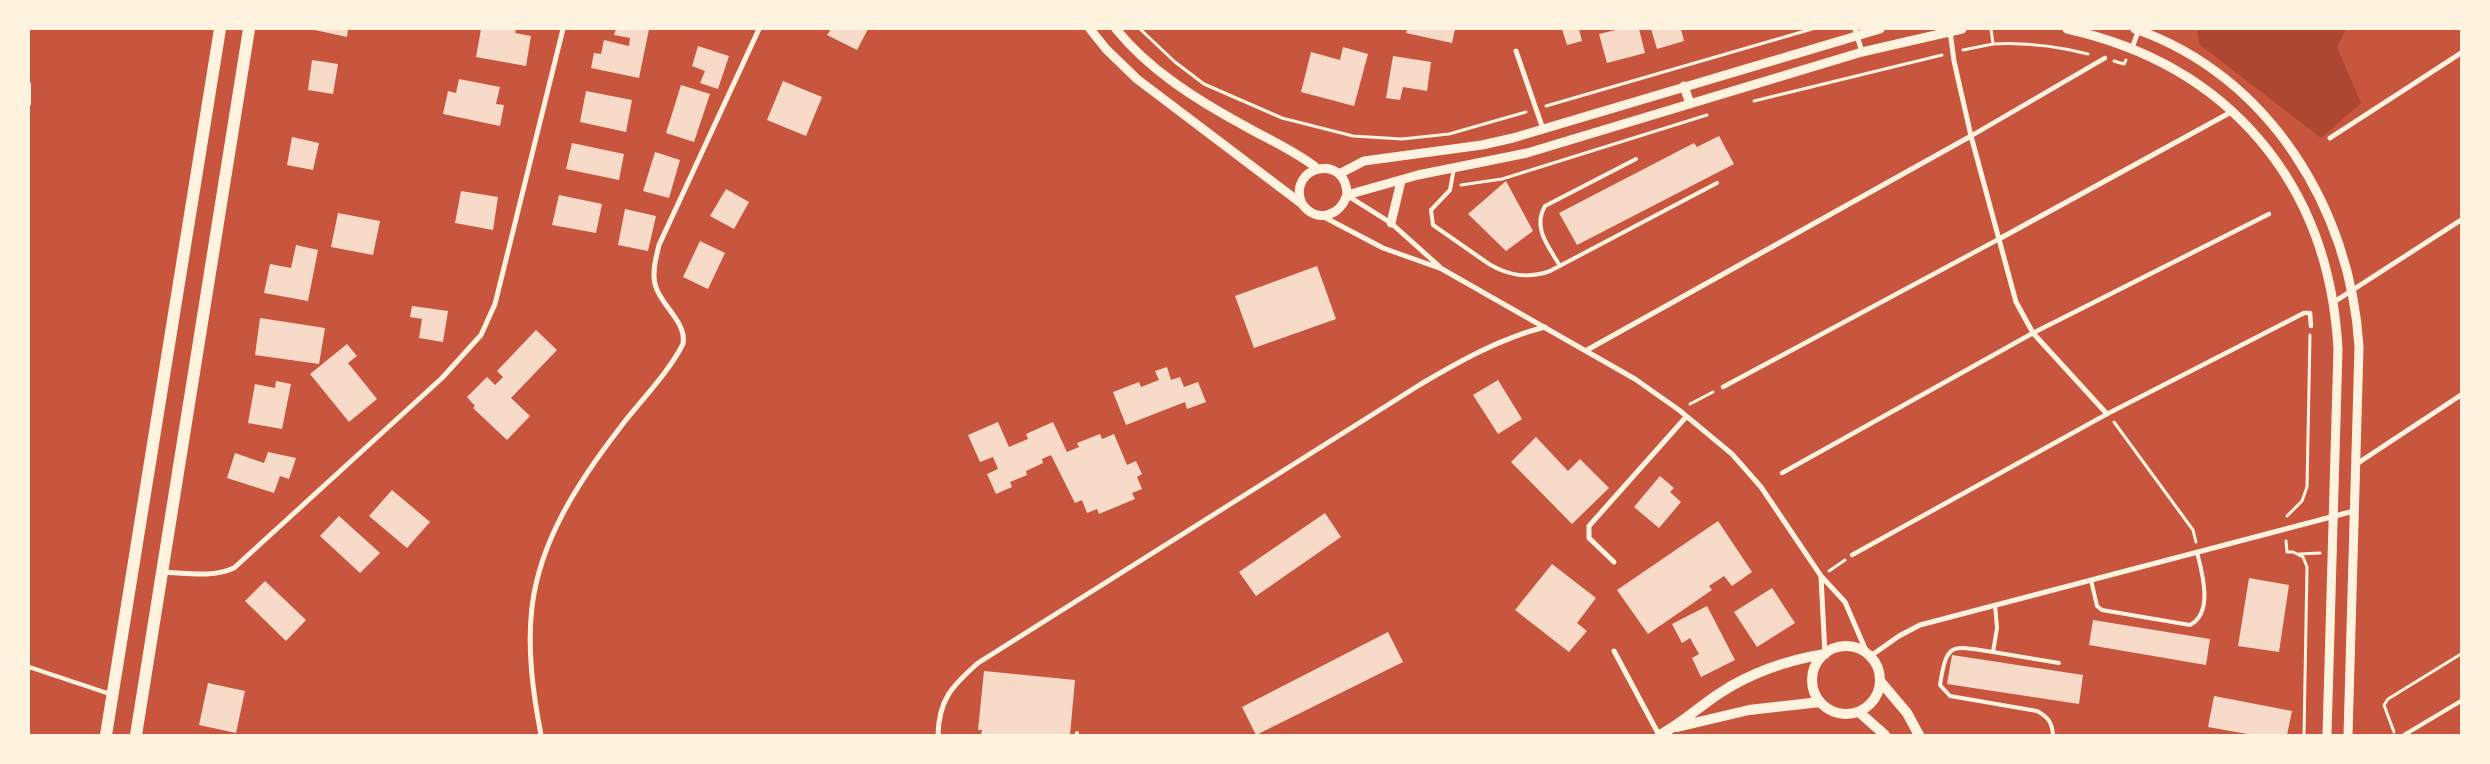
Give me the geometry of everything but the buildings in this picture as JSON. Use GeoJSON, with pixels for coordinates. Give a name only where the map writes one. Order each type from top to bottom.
{"type":"FeatureCollection","features":[{"type":"Feature","properties":{"kind":"main road"},"geometry":{"type":"LineString","coordinates":[[106,735],[220,29]]}},
{"type":"Feature","properties":{"kind":"main road"},"geometry":{"type":"LineString","coordinates":[[136,735],[249,29]]}},
{"type":"Feature","properties":{"kind":"main road"},"geometry":{"type":"LineString","coordinates":[[1660,735],[1672,729],[1720,692],[1750,676],[1777,665],[1825,654],[1844,646],[1856,648],[1869,654],[1879,671],[1880,681],[1874,700],[1859,712],[1837,713],[1820,702],[1812,682],[1818,662],[1825,654]]}},
{"type":"Feature","properties":{"kind":"main road"},"geometry":{"type":"LineString","coordinates":[[1880,681],[1907,713],[1919,735]]}},
{"type":"Feature","properties":{"kind":"main road"},"geometry":{"type":"LineString","coordinates":[[1672,729],[1749,710],[1820,702]]}},
{"type":"Feature","properties":{"kind":"main road"},"geometry":{"type":"LineString","coordinates":[[1859,712],[1885,735]]}},
{"type":"Feature","properties":{"kind":"street"},"geometry":{"type":"LineString","coordinates":[[162,572],[207,575],[224,573],[234,568],[442,378],[481,335],[495,304],[563,29]]}},
{"type":"Feature","properties":{"kind":"street"},"geometry":{"type":"LineString","coordinates":[[541,735],[534,697],[531,649],[532,605],[539,574],[550,541],[574,493],[683,344],[681,328],[656,286],[655,260],[660,245],[759,29]]}},
{"type":"Feature","properties":{"kind":"street"},"geometry":{"type":"LineString","coordinates":[[1090,29],[1106,49],[1137,79],[1310,212],[1322,216],[1383,248],[1442,269],[1587,350],[1635,379],[1679,410],[1732,454],[1761,487],[1821,576],[1845,602],[1869,654],[1920,624],[2354,512]]}},
{"type":"Feature","properties":{"kind":"street"},"geometry":{"type":"LineString","coordinates":[[1116,29],[1151,65],[1196,98],[1244,126],[1298,152],[1318,168],[1332,170],[1339,174],[1344,181],[1347,195],[1343,205],[1338,211],[1322,216]]}},
{"type":"Feature","properties":{"kind":"street"},"geometry":{"type":"LineString","coordinates":[[1339,174],[1364,161],[1482,146],[1543,129],[1856,32],[1880,29]]}},
{"type":"Feature","properties":{"kind":"street"},"geometry":{"type":"LineString","coordinates":[[1347,195],[1401,181],[1418,174],[1527,153],[1862,52],[1950,30],[1962,29]]}},
{"type":"Feature","properties":{"kind":"street"},"geometry":{"type":"LineString","coordinates":[[2067,29],[2098,36],[2132,48],[2168,65],[2188,77],[2233,112],[2262,142],[2286,176],[2306,213],[2323,256],[2334,302],[2338,349],[2327,735]]}},
{"type":"Feature","properties":{"kind":"street"},"geometry":{"type":"LineString","coordinates":[[2132,48],[2138,29],[2186,52],[2229,82],[2267,118],[2299,158],[2324,204],[2341,246],[2353,290],[2358,347],[2348,735]]}},
{"type":"Feature","properties":{"kind":"street"},"geometry":{"type":"LineString","coordinates":[[1950,30],[1952,52],[1970,136],[2016,302],[2033,333],[2107,414]]}},
{"type":"Feature","properties":{"kind":"street"},"geometry":{"type":"LineString","coordinates":[[1856,32],[1862,52]]}},
{"type":"Feature","properties":{"kind":"street"},"geometry":{"type":"LineString","coordinates":[[1516,52],[1543,129]]}},
{"type":"Feature","properties":{"kind":"street"},"geometry":{"type":"LineString","coordinates":[[2330,138],[2461,53]]}},
{"type":"Feature","properties":{"kind":"street"},"geometry":{"type":"LineString","coordinates":[[1587,350],[1970,136],[2105,58]]}},
{"type":"Feature","properties":{"kind":"street"},"geometry":{"type":"LineString","coordinates":[[1684,86],[1690,104]]}},
{"type":"Feature","properties":{"kind":"street"},"geometry":{"type":"LineString","coordinates":[[1723,387],[2233,112]]}},
{"type":"Feature","properties":{"kind":"street"},"geometry":{"type":"LineString","coordinates":[[1302,204],[1299,190],[1302,182],[1308,173],[1318,168]]}},
{"type":"Feature","properties":{"kind":"street"},"geometry":{"type":"LineString","coordinates":[[1391,223],[1401,181]]}},
{"type":"Feature","properties":{"kind":"street"},"geometry":{"type":"LineString","coordinates":[[1347,195],[1391,223],[1442,269]]}},
{"type":"Feature","properties":{"kind":"street"},"geometry":{"type":"LineString","coordinates":[[1782,473],[2033,333],[2269,214]]}},
{"type":"Feature","properties":{"kind":"street"},"geometry":{"type":"LineString","coordinates":[[2334,302],[2461,220]]}},
{"type":"Feature","properties":{"kind":"street"},"geometry":{"type":"LineString","coordinates":[[1852,555],[2107,414],[2304,313],[2310,313],[2310,326]]}},
{"type":"Feature","properties":{"kind":"street"},"geometry":{"type":"LineString","coordinates":[[938,735],[943,704],[950,690],[978,663],[1421,384],[1484,350],[1530,331],[1545,328]]}},
{"type":"Feature","properties":{"kind":"street"},"geometry":{"type":"LineString","coordinates":[[2355,465],[2461,395]]}},
{"type":"Feature","properties":{"kind":"street"},"geometry":{"type":"LineString","coordinates":[[1614,562],[1588,538],[1588,526],[1686,417]]}},
{"type":"Feature","properties":{"kind":"street"},"geometry":{"type":"LineString","coordinates":[[1821,576],[1825,654]]}},
{"type":"Feature","properties":{"kind":"street"},"geometry":{"type":"LineString","coordinates":[[1614,652],[1660,735]]}},
{"type":"Feature","properties":{"kind":"lane"},"geometry":{"type":"LineString","coordinates":[[29,84],[29,104]]}},
{"type":"Feature","properties":{"kind":"lane"},"geometry":{"type":"LineString","coordinates":[[1560,266],[1540,229],[1539,221],[1545,206],[1636,159]]}},
{"type":"Feature","properties":{"kind":"lane"},"geometry":{"type":"LineString","coordinates":[[1454,167],[1452,185],[1431,210],[1430,220],[1437,230],[1489,264],[1508,273],[1524,276],[1540,275],[1560,266],[1717,183]]}},
{"type":"Feature","properties":{"kind":"lane"},"geometry":{"type":"LineString","coordinates":[[2091,580],[2097,606],[2102,610],[2190,624],[2198,621],[2202,614],[2205,582],[2197,552]]}},
{"type":"Feature","properties":{"kind":"lane"},"geometry":{"type":"LineString","coordinates":[[1993,652],[1997,628],[1995,605]]}},
{"type":"Feature","properties":{"kind":"lane"},"geometry":{"type":"LineString","coordinates":[[2053,735],[2052,725],[2047,717],[2037,711],[1950,696],[1940,685],[1944,658],[1947,653],[1963,648],[2059,663]]}},
{"type":"Feature","properties":{"kind":"lane"},"geometry":{"type":"LineString","coordinates":[[29,667],[112,694]]}},
{"type":"Feature","properties":{"kind":"lane"},"geometry":{"type":"LineString","coordinates":[[2404,735],[2461,701]]}},
{"type":"Feature","properties":{"kind":"path"},"geometry":{"type":"LineString","coordinates":[[1140,29],[1175,62],[1204,84],[1282,118],[1353,136],[1402,139],[1448,134],[1812,29]]}},
{"type":"Feature","properties":{"kind":"path"},"geometry":{"type":"LineString","coordinates":[[1991,29],[1993,44]]}},
{"type":"Feature","properties":{"kind":"path"},"geometry":{"type":"LineString","coordinates":[[1751,102],[1952,52],[1993,44],[2022,43],[2058,46],[2124,64],[2132,48]]}},
{"type":"Feature","properties":{"kind":"path"},"geometry":{"type":"LineString","coordinates":[[1452,185],[1502,179],[1709,114]]}},
{"type":"Feature","properties":{"kind":"path"},"geometry":{"type":"LineString","coordinates":[[1679,410],[1723,387]]}},
{"type":"Feature","properties":{"kind":"path"},"geometry":{"type":"LineString","coordinates":[[2121,433],[2193,530],[2197,552]]}},
{"type":"Feature","properties":{"kind":"path"},"geometry":{"type":"LineString","coordinates":[[1821,576],[1852,555]]}},
{"type":"Feature","properties":{"kind":"path"},"geometry":{"type":"LineString","coordinates":[[2395,735],[2384,705],[2386,701],[2461,654]]}},
{"type":"Feature","properties":{"kind":"shaded area"},"geometry":{"type":"Polygon","coordinates":[[[2197,29],[2346,29],[2337,47],[2361,103],[2321,138],[2199,44],[2197,29]]]}}]}
